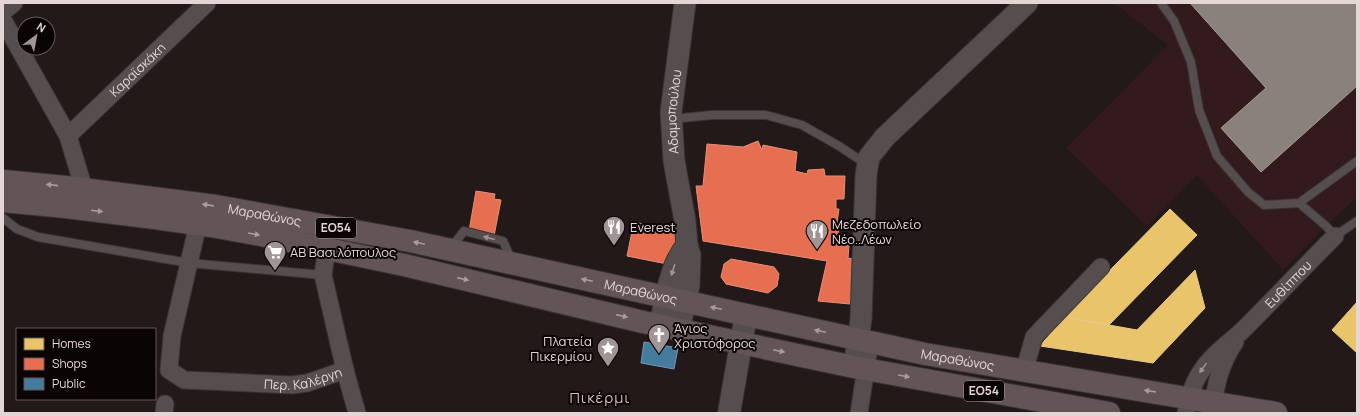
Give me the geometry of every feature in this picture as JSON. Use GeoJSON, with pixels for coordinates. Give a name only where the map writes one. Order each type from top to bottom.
{"type":"FeatureCollection","features":[{"type":"Feature","properties":{"kind":"main road","name":"Μαραθώνος"},"geometry":{"type":"LineString","coordinates":[[3,181],[84,189],[216,206],[410,241],[925,354],[1024,370],[1188,405],[1276,413]]}},
{"type":"Feature","properties":{"kind":"main road","name":"Μαραθώνος"},"geometry":{"type":"LineString","coordinates":[[3,202],[66,207],[198,224],[327,248],[670,328],[1039,407],[1109,413]]}},
{"type":"Feature","properties":{"kind":"main road"},"geometry":{"type":"LineString","coordinates":[[729,413],[746,315]]}},
{"type":"Feature","properties":{"kind":"street"},"geometry":{"type":"LineString","coordinates":[[3,12],[14,3]]}},
{"type":"Feature","properties":{"kind":"street","name":"Καραϊσκάκη"},"geometry":{"type":"LineString","coordinates":[[68,136],[207,3]]}},
{"type":"Feature","properties":{"kind":"street","name":"Αδαμοπούλου"},"geometry":{"type":"LineString","coordinates":[[670,328],[676,300],[676,263],[680,253],[687,245],[685,221],[674,161],[671,119],[672,97],[685,3]]}},
{"type":"Feature","properties":{"kind":"street"},"geometry":{"type":"LineString","coordinates":[[858,413],[860,368],[864,341],[861,319],[867,165],[869,157],[884,137],[1027,3]]}},
{"type":"Feature","properties":{"kind":"street"},"geometry":{"type":"LineString","coordinates":[[3,20],[68,136],[84,189]]}},
{"type":"Feature","properties":{"kind":"street"},"geometry":{"type":"LineString","coordinates":[[189,263],[198,224]]}},
{"type":"Feature","properties":{"kind":"street","name":"Ευθίππου"},"geometry":{"type":"LineString","coordinates":[[1188,405],[1194,384],[1205,365],[1220,349],[1241,331],[1335,236]]}},
{"type":"Feature","properties":{"kind":"street","name":"Περ. Καλέργη"},"geometry":{"type":"LineString","coordinates":[[189,263],[172,336],[169,370],[184,380],[292,385],[307,383],[345,370],[323,275],[327,248]]}},
{"type":"Feature","properties":{"kind":"street"},"geometry":{"type":"LineString","coordinates":[[1024,370],[1034,337],[1101,267]]}},
{"type":"Feature","properties":{"kind":"street","name":"Ευθίππου"},"geometry":{"type":"LineString","coordinates":[[1212,407],[1217,380],[1223,365],[1241,331]]}},
{"type":"Feature","properties":{"kind":"street"},"geometry":{"type":"LineString","coordinates":[[345,370],[357,413]]}},
{"type":"Feature","properties":{"kind":"lane"},"geometry":{"type":"LineString","coordinates":[[1161,3],[1174,21],[1191,62],[1199,110],[1217,156],[1248,192],[1264,205],[1299,203],[1357,161]]}},
{"type":"Feature","properties":{"kind":"lane"},"geometry":{"type":"LineString","coordinates":[[671,119],[712,115],[766,115],[802,125],[839,146],[867,165]]}},
{"type":"Feature","properties":{"kind":"lane"},"geometry":{"type":"LineString","coordinates":[[1299,203],[1326,226],[1335,236],[1357,221]]}},
{"type":"Feature","properties":{"kind":"lane"},"geometry":{"type":"LineString","coordinates":[[3,218],[17,229],[32,236],[189,263],[323,275]]}},
{"type":"Feature","properties":{"kind":"shaded area"},"geometry":{"type":"Polygon","coordinates":[[[1114,3],[1357,3],[1357,197],[1283,270],[1197,175],[1147,226],[1066,148],[1168,45],[1114,3]]]}},
{"type":"Feature","properties":{"kind":"building: Homes"},"geometry":{"type":"Polygon","coordinates":[[[1170,209],[1197,235],[1109,325],[1064,317],[1170,209]]]}},
{"type":"Feature","properties":{"kind":"building: Homes"},"geometry":{"type":"Polygon","coordinates":[[[1195,270],[1205,308],[1153,363],[1040,346],[1064,317],[1137,330],[1195,270]]]}},
{"type":"Feature","properties":{"kind":"building: Homes"},"geometry":{"type":"Polygon","coordinates":[[[1357,302],[1357,353],[1332,330],[1357,302]]]}},
{"type":"Feature","properties":{"kind":"building: Shops"},"geometry":{"type":"Polygon","coordinates":[[[758,141],[762,150],[763,145],[797,152],[795,171],[807,174],[808,170],[824,169],[825,176],[845,176],[844,199],[836,199],[836,209],[839,209],[836,229],[839,229],[836,243],[849,246],[848,258],[854,259],[850,304],[818,301],[827,261],[703,241],[696,186],[703,186],[707,144],[743,147],[758,141]]]}},
{"type":"Feature","properties":{"kind":"building: Shops"},"geometry":{"type":"Polygon","coordinates":[[[476,191],[495,194],[494,199],[501,200],[494,236],[469,231],[476,191]]]}},
{"type":"Feature","properties":{"kind":"building: Shops"},"geometry":{"type":"Polygon","coordinates":[[[634,222],[679,232],[672,265],[627,256],[634,222]]]}},
{"type":"Feature","properties":{"kind":"building: Shops"},"geometry":{"type":"Polygon","coordinates":[[[731,259],[774,267],[779,274],[777,286],[768,293],[726,284],[721,277],[724,264],[731,259]]]}},
{"type":"Feature","properties":{"kind":"building: Public","name":"Άγιος Χριστόφορος"},"geometry":{"type":"Polygon","coordinates":[[[644,342],[678,348],[674,369],[641,363],[644,342]]]}},
{"type":"Feature","properties":{"kind":"building: Industry"},"geometry":{"type":"Polygon","coordinates":[[[1190,3],[1357,3],[1357,86],[1261,172],[1221,128],[1266,88],[1190,3]]]}},
{"type":"Feature","properties":{"kind":"place","name":"Everest"},"geometry":{"type":"Point","coordinates":[614,246]}},
{"type":"Feature","properties":{"kind":"place","name":"Μεζεδοπωλείο Νέο..Λέων"},"geometry":{"type":"Point","coordinates":[817,250]}},
{"type":"Feature","properties":{"kind":"place","name":"ΑΒ Βασιλόπουλος"},"geometry":{"type":"Point","coordinates":[275,272]}},
{"type":"Feature","properties":{"kind":"place","name":"Άγιος Χριστόφορος"},"geometry":{"type":"Point","coordinates":[659,354]}},
{"type":"Feature","properties":{"kind":"place","name":"Πλατεία Πικερμίου"},"geometry":{"type":"Point","coordinates":[608,368]}},
{"type":"Feature","properties":{"kind":"district","name":"Πικέρμι"},"geometry":{"type":"Point","coordinates":[600,398]}}]}
